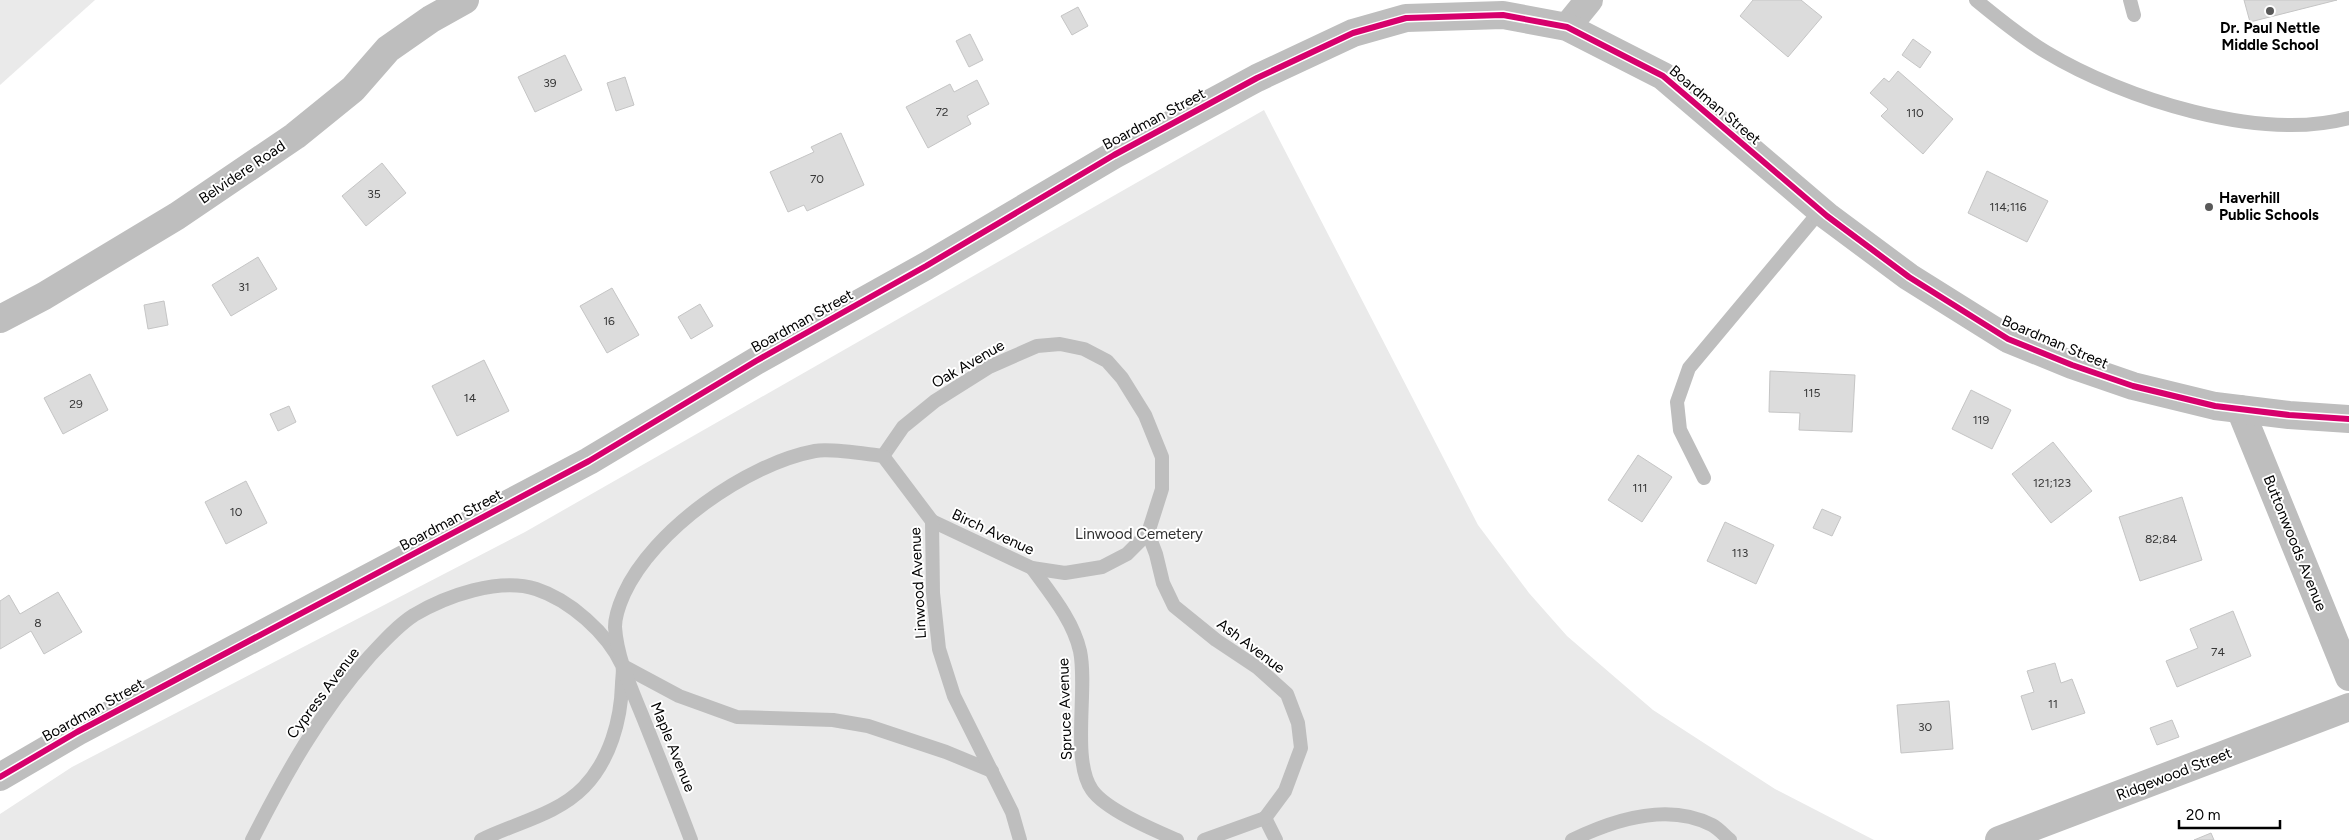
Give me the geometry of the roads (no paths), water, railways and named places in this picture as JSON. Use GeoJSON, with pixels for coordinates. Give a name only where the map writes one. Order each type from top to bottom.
{"type":"FeatureCollection","features":[{"type":"Feature","properties":{"kind":"street","name":"Belvidere Road"},"geometry":{"type":"LineString","coordinates":[[0,319],[44,296],[177,216],[295,136],[352,89],[388,49],[431,19],[465,0]]}},
{"type":"Feature","properties":{"kind":"street"},"geometry":{"type":"LineString","coordinates":[[1567,27],[1589,0]]}},
{"type":"Feature","properties":{"kind":"street","name":"Boardman Street"},"geometry":{"type":"LineString","coordinates":[[0,777],[86,727],[589,461],[756,361],[926,266],[1114,155],[1257,78],[1353,33],[1406,18],[1493,8],[1567,27],[1662,76],[1821,210],[1909,277],[2008,339],[2072,365],[2133,386],[2215,406],[2289,416],[2349,419]]}},
{"type":"Feature","properties":{"kind":"street","name":"Buttonwoods Avenue"},"geometry":{"type":"LineString","coordinates":[[2240,409],[2349,677]]}},
{"type":"Feature","properties":{"kind":"street","name":"Ridgewood Street"},"geometry":{"type":"LineString","coordinates":[[1999,840],[2349,707]]}},
{"type":"Feature","properties":{"kind":"lane"},"geometry":{"type":"LineString","coordinates":[[1976,0],[2008,26],[2047,53],[2094,77],[2146,97],[2206,115],[2268,125],[2334,122],[2349,118]]}},
{"type":"Feature","properties":{"kind":"lane"},"geometry":{"type":"LineString","coordinates":[[2130,0],[2134,16]]}},
{"type":"Feature","properties":{"kind":"lane"},"geometry":{"type":"LineString","coordinates":[[1704,478],[1680,430],[1677,402],[1689,368],[1821,210]]}},
{"type":"Feature","properties":{"kind":"lane","name":"Oak Avenue"},"geometry":{"type":"LineString","coordinates":[[883,456],[902,427],[935,401],[989,367],[1037,346],[1060,344],[1084,349],[1108,361],[1122,378],[1145,415],[1162,457],[1162,489],[1148,533]]}},
{"type":"Feature","properties":{"kind":"lane"},"geometry":{"type":"LineString","coordinates":[[481,840],[554,810],[583,787],[600,765],[611,742],[622,709],[623,666],[615,625],[620,603],[630,581],[647,555],[669,531],[717,495],[769,466],[816,451],[883,456]]}},
{"type":"Feature","properties":{"kind":"lane","name":"Linwood Avenue"},"geometry":{"type":"LineString","coordinates":[[883,456],[932,521],[933,593],[939,649],[954,696],[1012,812],[1020,840]]}},
{"type":"Feature","properties":{"kind":"lane","name":"Birch Avenue"},"geometry":{"type":"LineString","coordinates":[[932,521],[1032,568],[1066,573],[1102,567],[1127,554],[1148,533]]}},
{"type":"Feature","properties":{"kind":"lane","name":"Ash Avenue"},"geometry":{"type":"LineString","coordinates":[[1148,533],[1156,554],[1163,583],[1174,606],[1216,640],[1258,668],[1287,694],[1298,723],[1301,748],[1285,791],[1265,818]]}},
{"type":"Feature","properties":{"kind":"lane","name":"Spruce Avenue"},"geometry":{"type":"LineString","coordinates":[[1032,568],[1053,597],[1073,631],[1079,649],[1084,686],[1083,768],[1092,790],[1134,820],[1177,840]]}},
{"type":"Feature","properties":{"kind":"lane","name":"Cypress Avenue"},"geometry":{"type":"LineString","coordinates":[[252,840],[299,752],[351,677],[381,644],[413,616],[451,596],[498,586],[536,589],[569,605],[597,628],[623,666]]}},
{"type":"Feature","properties":{"kind":"lane"},"geometry":{"type":"LineString","coordinates":[[623,666],[679,696],[737,717],[833,720],[868,726],[946,752],[992,771]]}},
{"type":"Feature","properties":{"kind":"lane","name":"Maple Avenue"},"geometry":{"type":"LineString","coordinates":[[623,666],[691,840]]}},
{"type":"Feature","properties":{"kind":"lane"},"geometry":{"type":"LineString","coordinates":[[1572,840],[1588,832],[1644,815],[1681,816],[1712,825],[1730,840]]}},
{"type":"Feature","properties":{"kind":"lane"},"geometry":{"type":"LineString","coordinates":[[1204,840],[1265,818],[1276,840]]}},
{"type":"Feature","properties":{"kind":"place","name":"Dr. Paul Nettle Middle School"},"geometry":{"type":"Point","coordinates":[2270,11]}},
{"type":"Feature","properties":{"kind":"place","name":"Haverhill Public Schools"},"geometry":{"type":"Point","coordinates":[2209,207]}},
{"type":"Feature","properties":{"kind":"park label","name":"Linwood Cemetery"},"geometry":{"type":"Point","coordinates":[1139,534]}}]}
